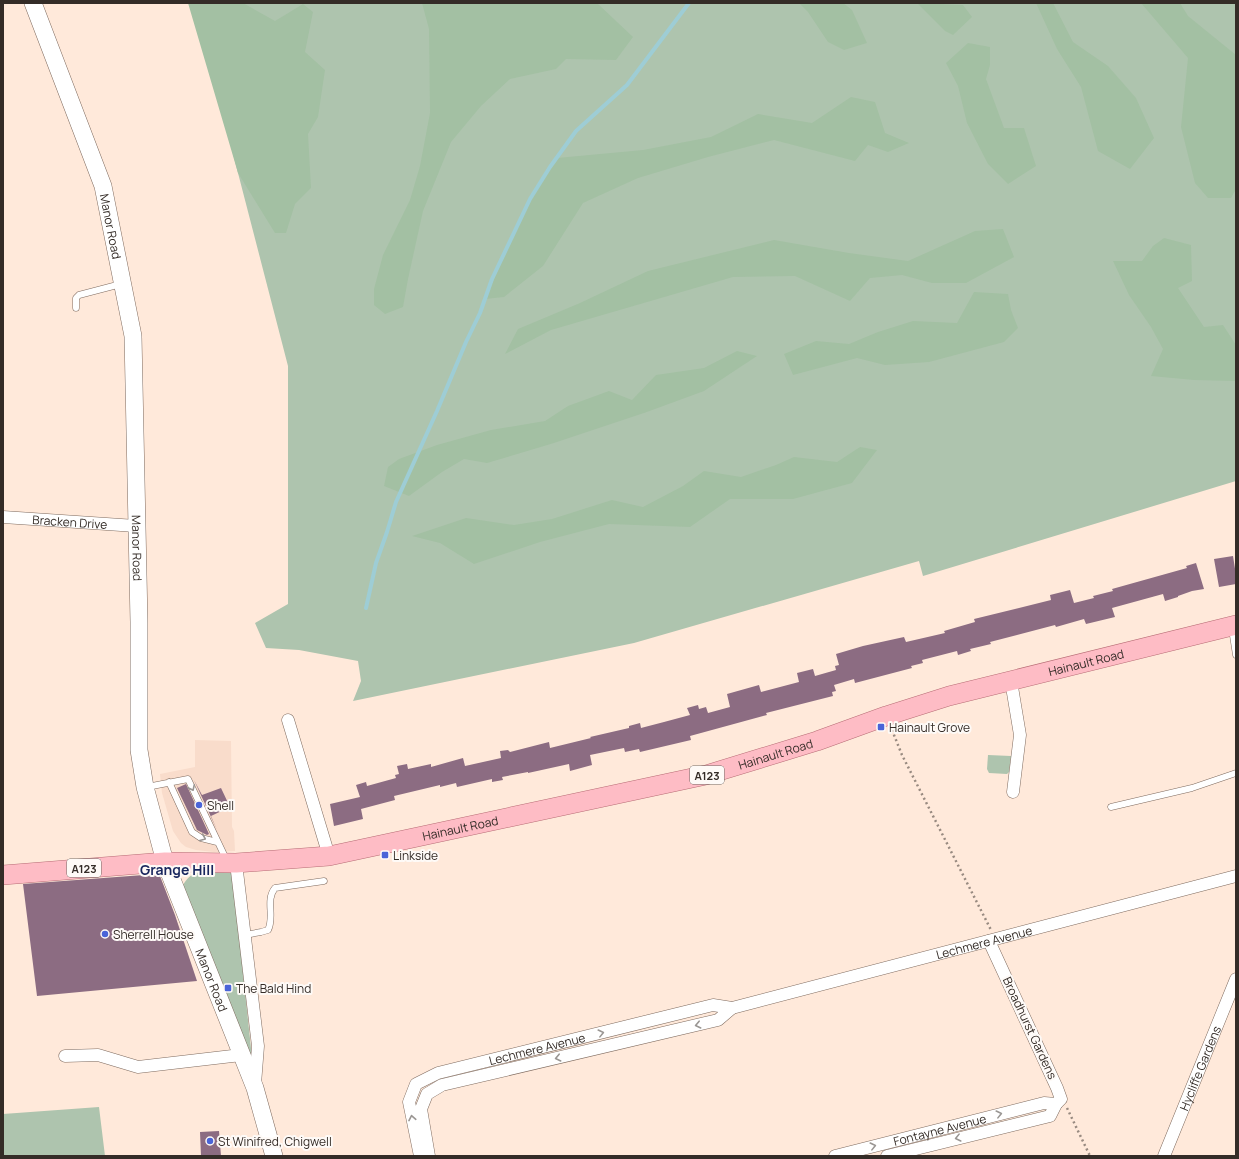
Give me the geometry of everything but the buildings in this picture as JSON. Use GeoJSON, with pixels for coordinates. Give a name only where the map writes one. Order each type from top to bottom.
{"type":"FeatureCollection","features":[{"type":"Feature","properties":{"kind":"main road","name":"Manor Road"},"geometry":{"type":"LineString","coordinates":[[32,3],[103,186],[133,336],[139,622],[139,750],[145,787],[165,862],[255,1088],[274,1156]]}},
{"type":"Feature","properties":{"kind":"main road","name":"Hainault Road"},"geometry":{"type":"LineString","coordinates":[[165,862],[200,864],[232,863],[329,856],[706,775],[817,741],[886,716],[949,696],[1234,625]]}},
{"type":"Feature","properties":{"kind":"main road","name":"A123"},"geometry":{"type":"LineString","coordinates":[[3,875],[165,862]]}},
{"type":"Feature","properties":{"kind":"street","name":"Bracken Drive"},"geometry":{"type":"LineString","coordinates":[[3,518],[136,526]]}},
{"type":"Feature","properties":{"kind":"street"},"geometry":{"type":"LineString","coordinates":[[1011,681],[1020,735],[1013,792]]}},
{"type":"Feature","properties":{"kind":"street"},"geometry":{"type":"LineString","coordinates":[[288,720],[329,856]]}},
{"type":"Feature","properties":{"kind":"street","name":"Manor Road"},"geometry":{"type":"LineString","coordinates":[[232,863],[245,935],[258,1046],[255,1088]]}},
{"type":"Feature","properties":{"kind":"street","name":"Lechmere Avenue"},"geometry":{"type":"LineString","coordinates":[[420,1156],[409,1102],[416,1084],[438,1073],[713,1005],[732,1008],[1236,876]]}},
{"type":"Feature","properties":{"kind":"street","name":"Broadhurst Gardens"},"geometry":{"type":"LineString","coordinates":[[993,940],[1057,1088],[1054,1102]]}},
{"type":"Feature","properties":{"kind":"street","name":"Hycliffe Gardens"},"geometry":{"type":"LineString","coordinates":[[1164,1156],[1236,979]]}},
{"type":"Feature","properties":{"kind":"street","name":"Lechmere Avenue"},"geometry":{"type":"LineString","coordinates":[[430,1156],[421,1109],[427,1094],[442,1085],[718,1020],[732,1008]]}},
{"type":"Feature","properties":{"kind":"street"},"geometry":{"type":"LineString","coordinates":[[584,1037],[588,1051]]}},
{"type":"Feature","properties":{"kind":"street"},"geometry":{"type":"LineString","coordinates":[[65,1056],[98,1055],[138,1067],[241,1055]]}},
{"type":"Feature","properties":{"kind":"street"},"geometry":{"type":"LineString","coordinates":[[456,1068],[459,1081]]}},
{"type":"Feature","properties":{"kind":"street","name":"Fontayne Avenue"},"geometry":{"type":"LineString","coordinates":[[836,1156],[1054,1102],[1050,1116],[887,1156]]}},
{"type":"Feature","properties":{"kind":"lane"},"geometry":{"type":"LineString","coordinates":[[76,308],[76,298],[79,295],[123,284]]}},
{"type":"Feature","properties":{"kind":"lane"},"geometry":{"type":"LineString","coordinates":[[1234,625],[1236,655]]}},
{"type":"Feature","properties":{"kind":"lane"},"geometry":{"type":"LineString","coordinates":[[1111,807],[1192,788],[1236,773]]}},
{"type":"Feature","properties":{"kind":"lane"},"geometry":{"type":"LineString","coordinates":[[145,787],[188,779],[217,842],[232,863]]}},
{"type":"Feature","properties":{"kind":"lane"},"geometry":{"type":"LineString","coordinates":[[169,782],[192,832],[201,838],[217,842]]}},
{"type":"Feature","properties":{"kind":"lane"},"geometry":{"type":"LineString","coordinates":[[245,935],[268,930],[271,896],[275,888],[324,881]]}},
{"type":"Feature","properties":{"kind":"path"},"geometry":{"type":"LineString","coordinates":[[886,716],[902,755],[993,940]]}},
{"type":"Feature","properties":{"kind":"path"},"geometry":{"type":"LineString","coordinates":[[1054,1102],[1068,1110],[1090,1156]]}},
{"type":"Feature","properties":{"kind":"shaded area","name":"Shell"},"geometry":{"type":"Polygon","coordinates":[[[195,740],[231,741],[232,827],[234,831],[235,851],[214,852],[186,847],[181,843],[173,831],[162,793],[160,774],[195,767],[195,740]]]}},
{"type":"Feature","properties":{"kind":"green space"},"geometry":{"type":"Polygon","coordinates":[[[188,3],[243,3],[275,21],[303,4],[313,12],[305,52],[325,70],[318,117],[308,134],[311,188],[295,204],[286,233],[275,233],[238,173],[188,3]]]}},
{"type":"Feature","properties":{"kind":"green space"},"geometry":{"type":"Polygon","coordinates":[[[189,3],[1236,3],[1236,481],[923,576],[919,561],[634,643],[353,701],[361,681],[358,661],[299,650],[266,648],[255,623],[288,604],[288,366],[231,146],[189,3]]]}},
{"type":"Feature","properties":{"kind":"green space"},"geometry":{"type":"Polygon","coordinates":[[[422,3],[597,3],[633,37],[616,60],[566,59],[556,69],[510,79],[481,106],[451,142],[423,211],[403,307],[385,314],[374,305],[374,289],[383,255],[410,200],[420,166],[430,113],[429,29],[422,3]]]}},
{"type":"Feature","properties":{"kind":"green space"},"geometry":{"type":"Polygon","coordinates":[[[799,3],[843,3],[852,10],[867,43],[844,50],[828,42],[808,12],[799,3]]]}},
{"type":"Feature","properties":{"kind":"green space"},"geometry":{"type":"Polygon","coordinates":[[[917,3],[963,5],[972,17],[953,35],[945,31],[917,3]]]}},
{"type":"Feature","properties":{"kind":"green space"},"geometry":{"type":"Polygon","coordinates":[[[1036,3],[1053,3],[1073,42],[1108,66],[1136,98],[1154,138],[1130,169],[1098,151],[1081,87],[1057,49],[1036,3]]]}},
{"type":"Feature","properties":{"kind":"green space"},"geometry":{"type":"Polygon","coordinates":[[[1141,3],[1180,3],[1188,16],[1236,55],[1236,189],[1231,198],[1208,198],[1195,183],[1181,127],[1188,58],[1141,3]]]}},
{"type":"Feature","properties":{"kind":"green space"},"geometry":{"type":"Polygon","coordinates":[[[968,43],[990,47],[990,65],[986,79],[1004,128],[1024,128],[1036,166],[1008,184],[988,164],[967,123],[958,86],[946,63],[968,43]]]}},
{"type":"Feature","properties":{"kind":"green space"},"geometry":{"type":"Polygon","coordinates":[[[851,97],[875,102],[885,133],[909,143],[888,152],[868,145],[855,161],[774,140],[708,157],[638,178],[583,203],[543,266],[504,297],[485,299],[530,199],[557,158],[643,150],[711,137],[758,114],[812,123],[851,97]]]}},
{"type":"Feature","properties":{"kind":"green space"},"geometry":{"type":"Polygon","coordinates":[[[1003,229],[1014,257],[966,283],[932,283],[902,275],[870,278],[850,301],[795,276],[733,277],[551,330],[505,354],[518,329],[580,303],[648,271],[774,240],[849,253],[908,261],[975,231],[1003,229]]]}},
{"type":"Feature","properties":{"kind":"green space"},"geometry":{"type":"Polygon","coordinates":[[[1164,238],[1191,245],[1192,281],[1178,288],[1204,327],[1223,325],[1236,345],[1236,381],[1194,380],[1151,376],[1163,349],[1151,327],[1129,295],[1113,261],[1142,261],[1153,246],[1164,238]]]}},
{"type":"Feature","properties":{"kind":"green space"},"geometry":{"type":"Polygon","coordinates":[[[974,292],[1008,294],[1011,310],[1018,328],[1004,342],[929,362],[885,365],[857,358],[793,375],[784,354],[816,341],[849,344],[878,332],[913,321],[957,323],[974,292]]]}},
{"type":"Feature","properties":{"kind":"green space"},"geometry":{"type":"Polygon","coordinates":[[[737,351],[757,356],[704,391],[554,443],[487,463],[464,459],[442,472],[409,496],[384,486],[388,467],[399,459],[437,445],[491,430],[545,421],[568,406],[609,391],[632,400],[656,375],[704,368],[737,351]]]}},
{"type":"Feature","properties":{"kind":"green space"},"geometry":{"type":"Polygon","coordinates":[[[860,447],[877,450],[852,483],[793,499],[730,499],[690,527],[609,524],[540,542],[474,564],[440,543],[412,536],[466,518],[514,525],[552,519],[612,500],[643,507],[683,486],[704,471],[741,477],[794,457],[837,462],[860,447]]]}},
{"type":"Feature","properties":{"kind":"green space"},"geometry":{"type":"Polygon","coordinates":[[[988,755],[1011,756],[1009,772],[1007,774],[989,773],[987,769],[988,755]]]}},
{"type":"Feature","properties":{"kind":"green space"},"geometry":{"type":"Polygon","coordinates":[[[211,869],[232,869],[253,1067],[183,885],[189,877],[195,873],[211,869]]]}},
{"type":"Feature","properties":{"kind":"green space"},"geometry":{"type":"Polygon","coordinates":[[[99,1107],[105,1156],[3,1156],[3,1114],[99,1107]]]}},
{"type":"Feature","properties":{"kind":"waterway"},"geometry":{"type":"LineString","coordinates":[[366,608],[376,563],[396,502],[480,313],[492,279],[530,199],[550,167],[576,131],[627,85],[689,3]]}},
{"type":"Feature","properties":{"kind":"place","name":"Hainault Grove"},"geometry":{"type":"Point","coordinates":[881,727]}},
{"type":"Feature","properties":{"kind":"place","name":"Shell"},"geometry":{"type":"Point","coordinates":[199,805]}},
{"type":"Feature","properties":{"kind":"place","name":"Linkside"},"geometry":{"type":"Point","coordinates":[385,855]}},
{"type":"Feature","properties":{"kind":"place","name":"Sherrell House"},"geometry":{"type":"Point","coordinates":[105,934]}},
{"type":"Feature","properties":{"kind":"place","name":"The Bald Hind"},"geometry":{"type":"Point","coordinates":[228,988]}},
{"type":"Feature","properties":{"kind":"place","name":"St Winifred, Chigwell"},"geometry":{"type":"Point","coordinates":[210,1141]}},
{"type":"Feature","properties":{"kind":"district","name":"Grange Hill"},"geometry":{"type":"Point","coordinates":[177,869]}}]}
